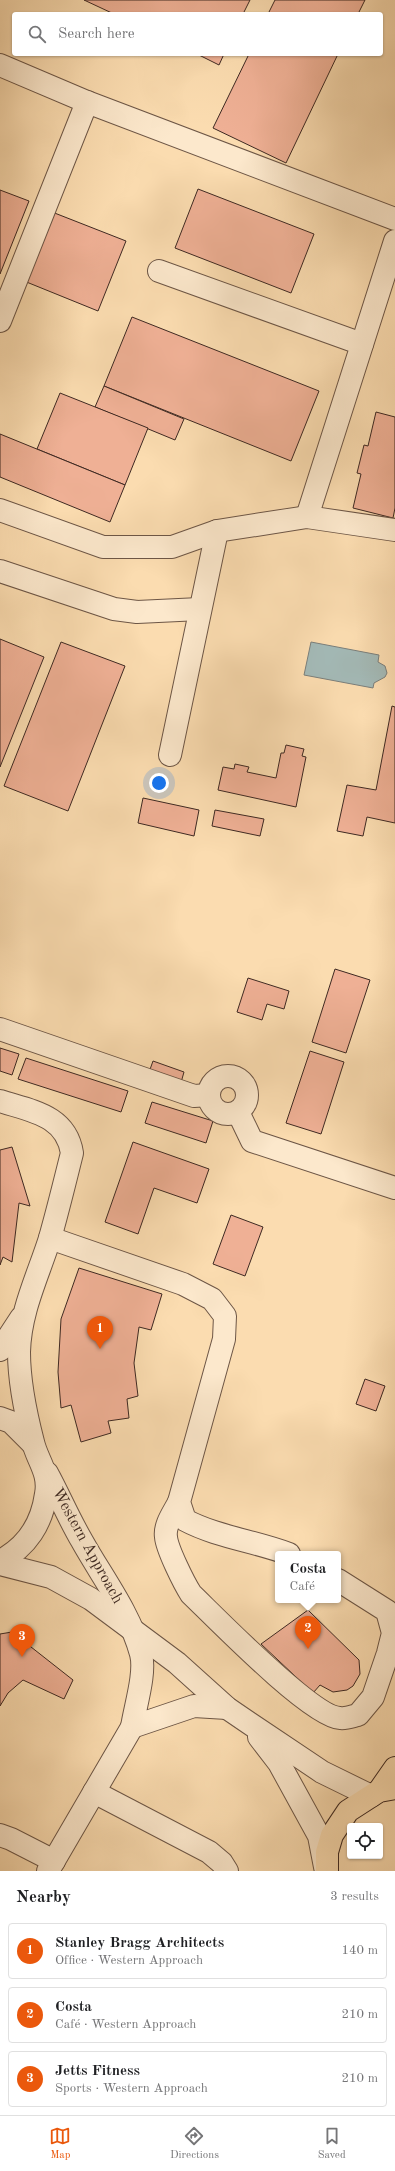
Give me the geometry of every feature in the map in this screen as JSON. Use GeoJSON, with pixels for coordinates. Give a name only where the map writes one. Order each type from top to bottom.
{"type":"FeatureCollection","features":[{"type":"Feature","properties":{"kind":"main road"},"geometry":{"type":"LineString","coordinates":[[326,1871],[327,1852],[332,1835],[348,1811],[381,1792],[395,1768]]}},
{"type":"Feature","properties":{"kind":"street"},"geometry":{"type":"LineString","coordinates":[[0,65],[87,102],[395,219]]}},
{"type":"Feature","properties":{"kind":"street"},"geometry":{"type":"LineString","coordinates":[[0,321],[87,102]]}},
{"type":"Feature","properties":{"kind":"street"},"geometry":{"type":"LineString","coordinates":[[307,517],[395,240]]}},
{"type":"Feature","properties":{"kind":"street"},"geometry":{"type":"LineString","coordinates":[[158,271],[362,344]]}},
{"type":"Feature","properties":{"kind":"street"},"geometry":{"type":"LineString","coordinates":[[0,510],[103,547],[172,546],[216,531],[286,519],[307,517],[395,530]]}},
{"type":"Feature","properties":{"kind":"street"},"geometry":{"type":"LineString","coordinates":[[170,755],[216,531]]}},
{"type":"Feature","properties":{"kind":"street"},"geometry":{"type":"LineString","coordinates":[[0,571],[114,609],[137,612],[200,610]]}},
{"type":"Feature","properties":{"kind":"street"},"geometry":{"type":"LineString","coordinates":[[0,1028],[194,1096],[208,1095]]}},
{"type":"Feature","properties":{"kind":"street"},"geometry":{"type":"LineString","coordinates":[[231,1076],[239,1080],[247,1091],[247,1098],[243,1107],[238,1112],[231,1114],[218,1112],[212,1107],[208,1095],[210,1088],[220,1078],[231,1076]]}},
{"type":"Feature","properties":{"kind":"street"},"geometry":{"type":"LineString","coordinates":[[0,1101],[43,1114],[65,1131],[70,1141],[72,1153],[50,1238],[23,1315],[19,1352],[33,1444]]}},
{"type":"Feature","properties":{"kind":"street"},"geometry":{"type":"LineString","coordinates":[[238,1112],[252,1141],[395,1188]]}},
{"type":"Feature","properties":{"kind":"street"},"geometry":{"type":"LineString","coordinates":[[50,1238],[183,1284],[212,1299],[225,1316],[224,1339],[179,1502],[167,1524],[166,1537],[182,1579],[191,1594],[300,1696],[322,1712],[340,1718],[358,1715],[373,1697],[393,1633],[387,1611],[341,1582]]}},
{"type":"Feature","properties":{"kind":"street"},"geometry":{"type":"LineString","coordinates":[[0,1350],[23,1315]]}},
{"type":"Feature","properties":{"kind":"street"},"geometry":{"type":"LineString","coordinates":[[0,1418],[11,1422],[33,1444]]}},
{"type":"Feature","properties":{"kind":"street","name":"Western Approach"},"geometry":{"type":"LineString","coordinates":[[33,1444],[81,1540],[109,1586],[130,1626]]}},
{"type":"Feature","properties":{"kind":"street"},"geometry":{"type":"LineString","coordinates":[[0,1562],[32,1535],[42,1517],[47,1492],[44,1466]]}},
{"type":"Feature","properties":{"kind":"street"},"geometry":{"type":"LineString","coordinates":[[179,1502],[185,1520],[204,1530],[265,1545],[281,1551]]}},
{"type":"Feature","properties":{"kind":"street","name":"Western Approach"},"geometry":{"type":"LineString","coordinates":[[0,1562],[51,1577],[91,1599],[130,1626],[177,1663],[227,1708],[322,1772],[381,1792]]}},
{"type":"Feature","properties":{"kind":"street"},"geometry":{"type":"LineString","coordinates":[[0,1836],[11,1839],[51,1866],[132,1727],[140,1680],[141,1655],[130,1626]]}},
{"type":"Feature","properties":{"kind":"street"},"geometry":{"type":"LineString","coordinates":[[132,1727],[194,1706],[227,1708]]}},
{"type":"Feature","properties":{"kind":"street","name":"Western Approach"},"geometry":{"type":"LineString","coordinates":[[249,1723],[279,1763],[320,1836],[326,1871]]}},
{"type":"Feature","properties":{"kind":"street"},"geometry":{"type":"LineString","coordinates":[[94,1792],[209,1852],[222,1863],[227,1871]]}},
{"type":"Feature","properties":{"kind":"water"},"geometry":{"type":"Polygon","coordinates":[[[311,642],[379,655],[378,662],[385,666],[387,673],[385,677],[374,683],[373,688],[304,675],[311,642]]]}},
{"type":"Feature","properties":{"kind":"building"},"geometry":{"type":"Polygon","coordinates":[[[84,0],[250,0],[244,12],[110,12],[84,0]]]}},
{"type":"Feature","properties":{"kind":"building"},"geometry":{"type":"Polygon","coordinates":[[[275,0],[365,0],[359,12],[269,12],[275,0]]]}},
{"type":"Feature","properties":{"kind":"building"},"geometry":{"type":"Polygon","coordinates":[[[201,56],[223,56],[219,65],[201,56]]]}},
{"type":"Feature","properties":{"kind":"building"},"geometry":{"type":"Polygon","coordinates":[[[248,56],[337,56],[286,163],[213,128],[248,56]]]}},
{"type":"Feature","properties":{"kind":"building"},"geometry":{"type":"Polygon","coordinates":[[[198,189],[314,234],[291,293],[175,248],[198,189]]]}},
{"type":"Feature","properties":{"kind":"building"},"geometry":{"type":"Polygon","coordinates":[[[0,190],[29,201],[0,274],[0,190]]]}},
{"type":"Feature","properties":{"kind":"building"},"geometry":{"type":"Polygon","coordinates":[[[52,212],[126,241],[98,311],[24,281],[52,212]]]}},
{"type":"Feature","properties":{"kind":"building"},"geometry":{"type":"Polygon","coordinates":[[[132,317],[319,391],[291,461],[104,386],[132,317]]]}},
{"type":"Feature","properties":{"kind":"building"},"geometry":{"type":"Polygon","coordinates":[[[104,386],[184,419],[175,440],[95,407],[104,386]]]}},
{"type":"Feature","properties":{"kind":"building"},"geometry":{"type":"Polygon","coordinates":[[[60,393],[148,428],[125,485],[37,449],[60,393]]]}},
{"type":"Feature","properties":{"kind":"building"},"geometry":{"type":"Polygon","coordinates":[[[376,412],[395,417],[395,508],[393,518],[353,508],[361,474],[357,473],[364,445],[368,446],[376,412]]]}},
{"type":"Feature","properties":{"kind":"building"},"geometry":{"type":"Polygon","coordinates":[[[0,434],[125,485],[110,522],[0,477],[0,434]]]}},
{"type":"Feature","properties":{"kind":"building"},"geometry":{"type":"Polygon","coordinates":[[[0,639],[44,657],[0,767],[0,639]]]}},
{"type":"Feature","properties":{"kind":"building"},"geometry":{"type":"Polygon","coordinates":[[[61,642],[125,666],[68,811],[4,786],[61,642]]]}},
{"type":"Feature","properties":{"kind":"building"},"geometry":{"type":"Polygon","coordinates":[[[392,706],[395,707],[395,823],[367,817],[363,836],[337,831],[347,785],[376,790],[392,706]]]}},
{"type":"Feature","properties":{"kind":"building"},"geometry":{"type":"Polygon","coordinates":[[[286,745],[304,749],[302,756],[306,757],[296,807],[218,790],[223,767],[234,769],[235,764],[249,767],[247,772],[276,778],[281,753],[284,753],[286,745]]]}},
{"type":"Feature","properties":{"kind":"building"},"geometry":{"type":"Polygon","coordinates":[[[143,798],[199,810],[194,836],[138,823],[143,798]]]}},
{"type":"Feature","properties":{"kind":"building"},"geometry":{"type":"Polygon","coordinates":[[[215,810],[264,819],[260,836],[212,826],[215,810]]]}},
{"type":"Feature","properties":{"kind":"building"},"geometry":{"type":"Polygon","coordinates":[[[335,969],[370,980],[346,1053],[312,1042],[335,969]]]}},
{"type":"Feature","properties":{"kind":"building"},"geometry":{"type":"Polygon","coordinates":[[[248,978],[289,991],[284,1009],[267,1004],[262,1020],[237,1012],[248,978]]]}},
{"type":"Feature","properties":{"kind":"building"},"geometry":{"type":"Polygon","coordinates":[[[0,1048],[19,1054],[12,1075],[0,1071],[0,1048]]]}},
{"type":"Feature","properties":{"kind":"building"},"geometry":{"type":"Polygon","coordinates":[[[310,1051],[344,1062],[321,1134],[286,1123],[310,1051]]]}},
{"type":"Feature","properties":{"kind":"building"},"geometry":{"type":"Polygon","coordinates":[[[26,1058],[128,1091],[121,1112],[18,1079],[26,1058]]]}},
{"type":"Feature","properties":{"kind":"building"},"geometry":{"type":"Polygon","coordinates":[[[153,1061],[184,1072],[180,1086],[148,1075],[153,1061]]]}},
{"type":"Feature","properties":{"kind":"building"},"geometry":{"type":"Polygon","coordinates":[[[152,1102],[213,1121],[206,1143],[145,1123],[152,1102]]]}},
{"type":"Feature","properties":{"kind":"building"},"geometry":{"type":"Polygon","coordinates":[[[133,1142],[209,1169],[197,1203],[154,1188],[138,1234],[105,1222],[133,1142]]]}},
{"type":"Feature","properties":{"kind":"building"},"geometry":{"type":"Polygon","coordinates":[[[12,1147],[30,1206],[19,1203],[12,1262],[3,1257],[0,1265],[0,1150],[12,1147]]]}},
{"type":"Feature","properties":{"kind":"building"},"geometry":{"type":"Polygon","coordinates":[[[231,1215],[263,1227],[245,1276],[213,1264],[231,1215]]]}},
{"type":"Feature","properties":{"kind":"building"},"geometry":{"type":"Polygon","coordinates":[[[79,1268],[162,1294],[151,1330],[139,1327],[134,1363],[138,1396],[127,1399],[129,1418],[108,1421],[111,1433],[81,1442],[71,1405],[61,1408],[58,1372],[61,1319],[79,1268]]]}},
{"type":"Feature","properties":{"kind":"building"},"geometry":{"type":"Polygon","coordinates":[[[365,1379],[385,1386],[376,1411],[356,1404],[365,1379]]]}},
{"type":"Feature","properties":{"kind":"building"},"geometry":{"type":"Polygon","coordinates":[[[308,1610],[359,1660],[360,1674],[353,1686],[347,1690],[333,1692],[320,1685],[313,1693],[261,1644],[308,1610]]]}},
{"type":"Feature","properties":{"kind":"building"},"geometry":{"type":"Polygon","coordinates":[[[12,1632],[73,1680],[64,1699],[23,1680],[8,1693],[0,1706],[0,1634],[12,1632]]]}},
{"type":"Feature","properties":{"kind":"place","name":"Stanley Bragg Architects"},"geometry":{"type":"Point","coordinates":[100,1349]}},
{"type":"Feature","properties":{"kind":"place","name":"Costa"},"geometry":{"type":"Point","coordinates":[308,1649]}},
{"type":"Feature","properties":{"kind":"place","name":"Jetts Fitness"},"geometry":{"type":"Point","coordinates":[22,1657]}}]}
